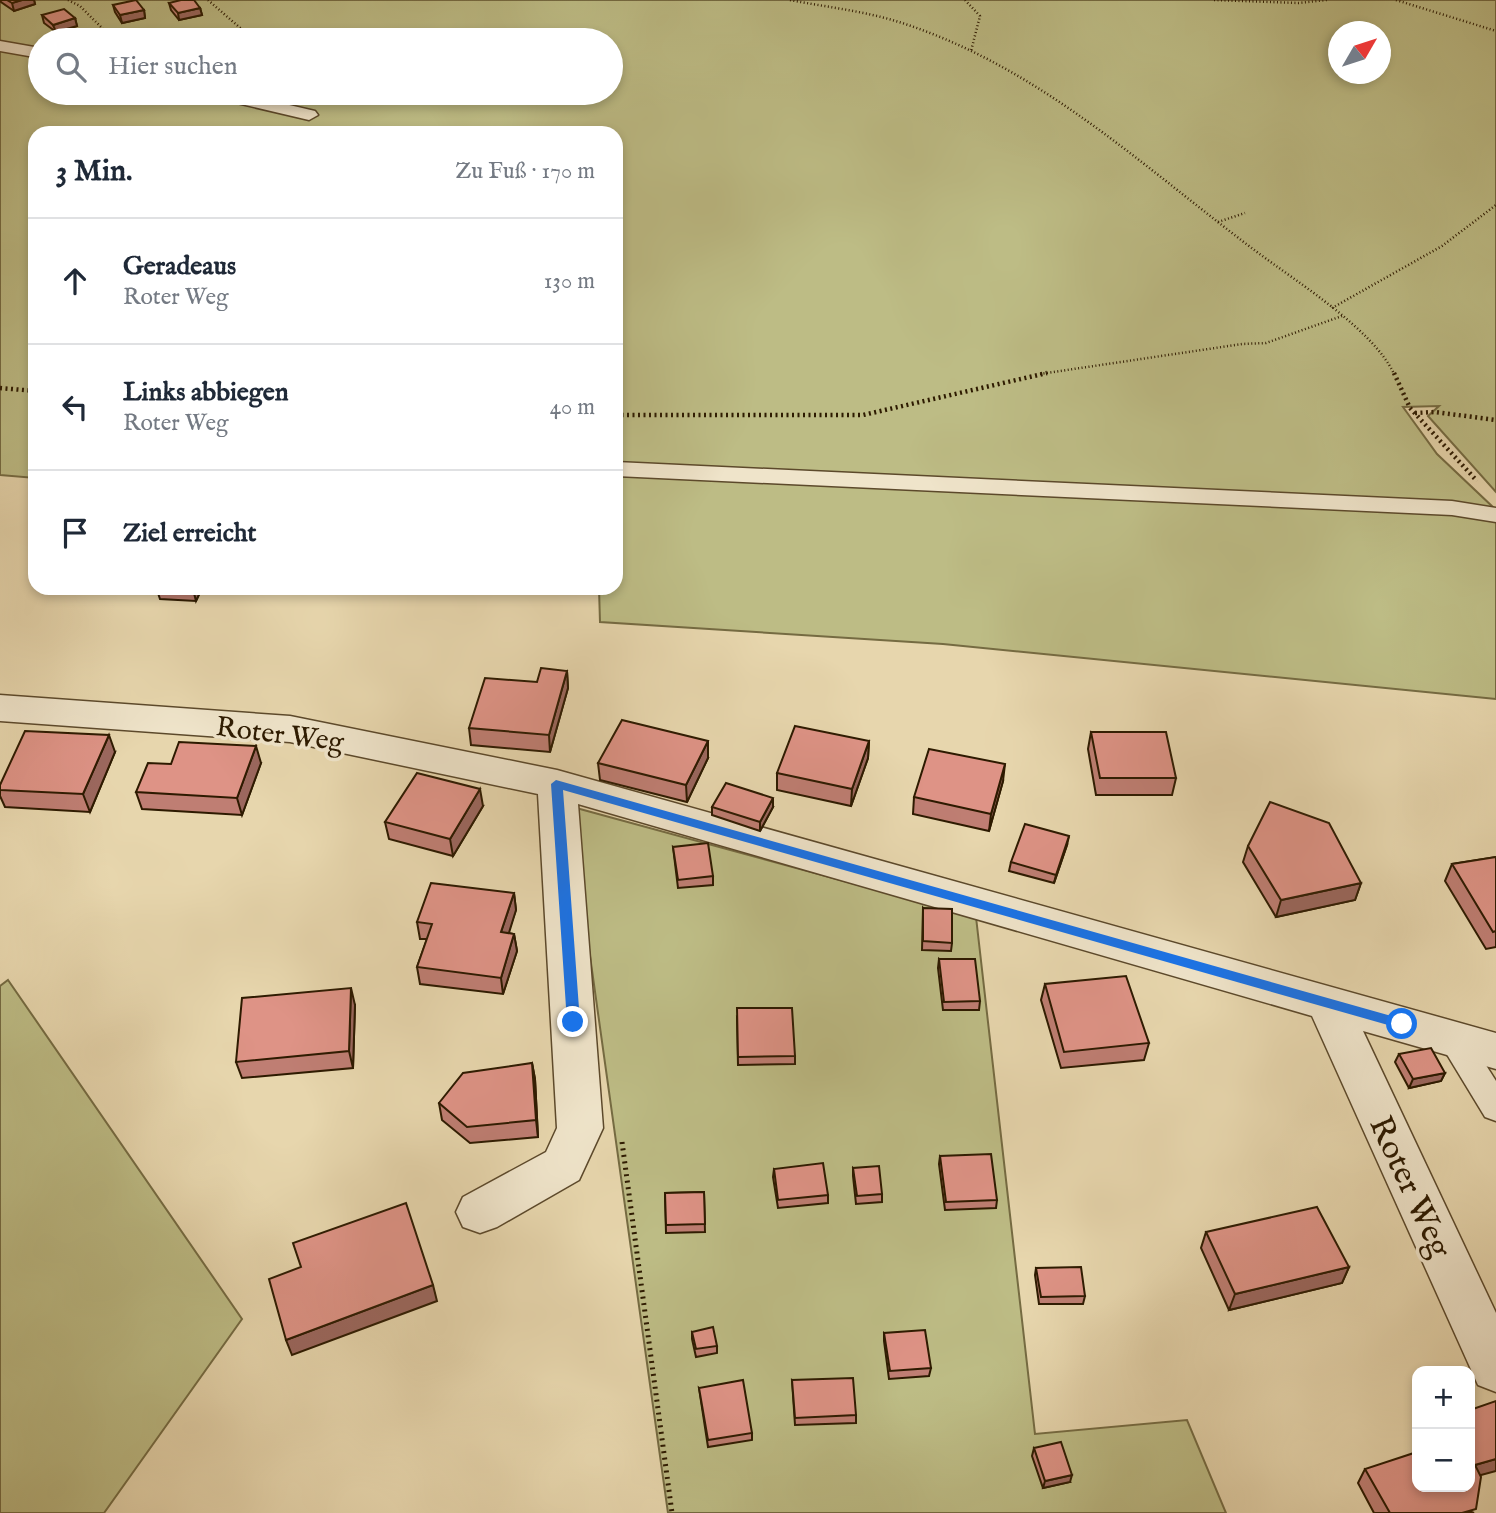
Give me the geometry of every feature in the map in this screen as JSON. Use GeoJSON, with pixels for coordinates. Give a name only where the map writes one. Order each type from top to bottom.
{"type":"FeatureCollection","features":[{"type":"Feature","properties":{"kind":"street","name":"Roter Weg"},"geometry":{"type":"LineString","coordinates":[[0,708],[290,729],[556,784],[1496,1051]]}},
{"type":"Feature","properties":{"kind":"street"},"geometry":{"type":"LineString","coordinates":[[480,1212],[564,1167],[580,1128],[556,784]]}},
{"type":"Feature","properties":{"kind":"street","name":"Roter Weg"},"geometry":{"type":"LineString","coordinates":[[1328,1003],[1496,1368]]}},
{"type":"Feature","properties":{"kind":"lane"},"geometry":{"type":"LineString","coordinates":[[0,46],[28,51]]}},
{"type":"Feature","properties":{"kind":"lane"},"geometry":{"type":"LineString","coordinates":[[270,105],[309,114]]}},
{"type":"Feature","properties":{"kind":"lane"},"geometry":{"type":"LineString","coordinates":[[623,469],[1452,508],[1496,515]]}},
{"type":"Feature","properties":{"kind":"lane"},"geometry":{"type":"LineString","coordinates":[[1452,1038],[1496,1108]]}},
{"type":"Feature","properties":{"kind":"path"},"geometry":{"type":"LineString","coordinates":[[68,0],[80,6],[102,28]]}},
{"type":"Feature","properties":{"kind":"path"},"geometry":{"type":"LineString","coordinates":[[208,0],[240,28]]}},
{"type":"Feature","properties":{"kind":"path"},"geometry":{"type":"LineString","coordinates":[[790,0],[898,22],[971,51],[1047,92],[1119,142],[1217,222],[1357,327],[1392,369],[1416,413],[1478,483]]}},
{"type":"Feature","properties":{"kind":"path"},"geometry":{"type":"LineString","coordinates":[[965,0],[980,16],[971,51]]}},
{"type":"Feature","properties":{"kind":"path"},"geometry":{"type":"LineString","coordinates":[[1214,0],[1297,4],[1327,0]]}},
{"type":"Feature","properties":{"kind":"path"},"geometry":{"type":"LineString","coordinates":[[1396,0],[1496,31]]}},
{"type":"Feature","properties":{"kind":"path"},"geometry":{"type":"LineString","coordinates":[[1332,307],[1442,246],[1496,205]]}},
{"type":"Feature","properties":{"kind":"path"},"geometry":{"type":"LineString","coordinates":[[1217,222],[1245,213]]}},
{"type":"Feature","properties":{"kind":"path"},"geometry":{"type":"LineString","coordinates":[[623,415],[863,415],[1054,371],[1242,344],[1266,343],[1342,316]]}},
{"type":"Feature","properties":{"kind":"path"},"geometry":{"type":"LineString","coordinates":[[0,388],[28,390]]}},
{"type":"Feature","properties":{"kind":"path"},"geometry":{"type":"LineString","coordinates":[[1416,413],[1435,412],[1496,420]]}},
{"type":"Feature","properties":{"kind":"path"},"geometry":{"type":"LineString","coordinates":[[621,1135],[672,1513]]}},
{"type":"Feature","properties":{"kind":"shaded area"},"geometry":{"type":"Polygon","coordinates":[[[0,0],[1496,0],[1496,492],[1428,416],[1439,406],[1403,407],[1437,454],[1496,510],[1496,699],[943,644],[600,622],[599,595],[623,595],[623,126],[28,126],[28,477],[0,475],[0,0]]]}},
{"type":"Feature","properties":{"kind":"shaded area"},"geometry":{"type":"Polygon","coordinates":[[[569,806],[976,917],[1035,1434],[1187,1420],[1226,1513],[668,1513],[569,806]]]}},
{"type":"Feature","properties":{"kind":"shaded area"},"geometry":{"type":"Polygon","coordinates":[[[8,980],[242,1319],[104,1513],[0,1513],[0,986],[8,980]]]}},
{"type":"Feature","properties":{"kind":"building"},"geometry":{"type":"Polygon","coordinates":[[[136,0],[144,10],[120,15],[113,5],[136,0]]]}},
{"type":"Feature","properties":{"kind":"building"},"geometry":{"type":"Polygon","coordinates":[[[194,0],[200,8],[178,13],[169,3],[194,0]]]}},
{"type":"Feature","properties":{"kind":"building"},"geometry":{"type":"Polygon","coordinates":[[[64,9],[75,18],[53,25],[42,15],[64,9]]]}},
{"type":"Feature","properties":{"kind":"building"},"geometry":{"type":"Polygon","coordinates":[[[541,668],[567,671],[549,735],[469,728],[485,678],[537,682],[541,668]]]}},
{"type":"Feature","properties":{"kind":"building"},"geometry":{"type":"Polygon","coordinates":[[[622,720],[708,741],[686,785],[598,763],[622,720]]]}},
{"type":"Feature","properties":{"kind":"building"},"geometry":{"type":"Polygon","coordinates":[[[795,726],[869,741],[852,789],[777,773],[795,726]]]}},
{"type":"Feature","properties":{"kind":"building"},"geometry":{"type":"Polygon","coordinates":[[[25,731],[109,735],[83,794],[0,790],[25,731]]]}},
{"type":"Feature","properties":{"kind":"building"},"geometry":{"type":"Polygon","coordinates":[[[1091,732],[1166,732],[1176,778],[1100,778],[1091,732]]]}},
{"type":"Feature","properties":{"kind":"building"},"geometry":{"type":"Polygon","coordinates":[[[179,742],[256,746],[237,798],[136,792],[148,763],[171,764],[179,742]]]}},
{"type":"Feature","properties":{"kind":"building"},"geometry":{"type":"Polygon","coordinates":[[[929,749],[1005,764],[991,814],[914,797],[929,749]]]}},
{"type":"Feature","properties":{"kind":"building"},"geometry":{"type":"Polygon","coordinates":[[[417,773],[480,789],[450,839],[385,822],[417,773]]]}},
{"type":"Feature","properties":{"kind":"building"},"geometry":{"type":"Polygon","coordinates":[[[726,783],[773,798],[760,822],[712,807],[726,783]]]}},
{"type":"Feature","properties":{"kind":"building"},"geometry":{"type":"Polygon","coordinates":[[[1270,802],[1329,823],[1361,883],[1281,900],[1248,846],[1270,802]]]}},
{"type":"Feature","properties":{"kind":"building"},"geometry":{"type":"Polygon","coordinates":[[[1025,824],[1069,836],[1056,875],[1011,862],[1025,824]]]}},
{"type":"Feature","properties":{"kind":"building"},"geometry":{"type":"Polygon","coordinates":[[[708,843],[713,876],[678,880],[673,847],[708,843]]]}},
{"type":"Feature","properties":{"kind":"building"},"geometry":{"type":"Polygon","coordinates":[[[1496,857],[1496,931],[1493,932],[1452,864],[1496,857]]]}},
{"type":"Feature","properties":{"kind":"building"},"geometry":{"type":"Polygon","coordinates":[[[431,883],[514,893],[501,932],[514,934],[501,978],[417,967],[432,924],[417,922],[431,883]]]}},
{"type":"Feature","properties":{"kind":"building"},"geometry":{"type":"Polygon","coordinates":[[[923,908],[952,909],[952,943],[923,941],[923,908]]]}},
{"type":"Feature","properties":{"kind":"building"},"geometry":{"type":"Polygon","coordinates":[[[939,959],[975,959],[980,1001],[944,1002],[939,959]]]}},
{"type":"Feature","properties":{"kind":"building"},"geometry":{"type":"Polygon","coordinates":[[[1126,976],[1149,1043],[1064,1052],[1045,984],[1126,976]]]}},
{"type":"Feature","properties":{"kind":"building"},"geometry":{"type":"Polygon","coordinates":[[[351,988],[349,1051],[236,1062],[242,998],[351,988]]]}},
{"type":"Feature","properties":{"kind":"building"},"geometry":{"type":"Polygon","coordinates":[[[737,1008],[792,1008],[795,1056],[738,1057],[737,1008]]]}},
{"type":"Feature","properties":{"kind":"building"},"geometry":{"type":"Polygon","coordinates":[[[1431,1048],[1445,1073],[1413,1079],[1399,1054],[1431,1048]]]}},
{"type":"Feature","properties":{"kind":"building"},"geometry":{"type":"Polygon","coordinates":[[[532,1063],[536,1120],[467,1127],[439,1103],[463,1073],[532,1063]]]}},
{"type":"Feature","properties":{"kind":"building"},"geometry":{"type":"Polygon","coordinates":[[[991,1154],[997,1200],[946,1202],[940,1156],[991,1154]]]}},
{"type":"Feature","properties":{"kind":"building"},"geometry":{"type":"Polygon","coordinates":[[[823,1163],[828,1195],[778,1200],[774,1169],[823,1163]]]}},
{"type":"Feature","properties":{"kind":"building"},"geometry":{"type":"Polygon","coordinates":[[[879,1166],[882,1194],[857,1196],[853,1168],[879,1166]]]}},
{"type":"Feature","properties":{"kind":"building"},"geometry":{"type":"Polygon","coordinates":[[[704,1192],[705,1224],[666,1225],[665,1193],[704,1192]]]}},
{"type":"Feature","properties":{"kind":"building"},"geometry":{"type":"Polygon","coordinates":[[[406,1203],[433,1285],[286,1340],[269,1279],[301,1267],[293,1243],[406,1203]]]}},
{"type":"Feature","properties":{"kind":"building"},"geometry":{"type":"Polygon","coordinates":[[[1317,1207],[1349,1267],[1235,1294],[1206,1232],[1317,1207]]]}},
{"type":"Feature","properties":{"kind":"building"},"geometry":{"type":"Polygon","coordinates":[[[1081,1267],[1085,1296],[1041,1297],[1036,1268],[1081,1267]]]}},
{"type":"Feature","properties":{"kind":"building"},"geometry":{"type":"Polygon","coordinates":[[[713,1327],[717,1346],[696,1349],[692,1332],[713,1327]]]}},
{"type":"Feature","properties":{"kind":"building"},"geometry":{"type":"Polygon","coordinates":[[[925,1330],[931,1368],[890,1371],[884,1333],[925,1330]]]}},
{"type":"Feature","properties":{"kind":"building"},"geometry":{"type":"Polygon","coordinates":[[[853,1378],[856,1415],[795,1418],[792,1380],[853,1378]]]}},
{"type":"Feature","properties":{"kind":"building"},"geometry":{"type":"Polygon","coordinates":[[[743,1380],[752,1433],[708,1440],[699,1388],[743,1380]]]}},
{"type":"Feature","properties":{"kind":"building"},"geometry":{"type":"Polygon","coordinates":[[[1496,1401],[1496,1459],[1475,1465],[1475,1429],[1475,1408],[1496,1401]]]}},
{"type":"Feature","properties":{"kind":"building"},"geometry":{"type":"Polygon","coordinates":[[[1061,1442],[1072,1475],[1045,1481],[1034,1448],[1061,1442]]]}},
{"type":"Feature","properties":{"kind":"building"},"geometry":{"type":"Polygon","coordinates":[[[1412,1454],[1412,1492],[1475,1492],[1475,1465],[1481,1477],[1476,1509],[1462,1513],[1390,1513],[1365,1469],[1412,1454]]]}},
{"type":"Feature","properties":{"kind":"route"},"geometry":{"type":"LineString","coordinates":[[573,1022],[556,784],[1402,1024]]}}]}
